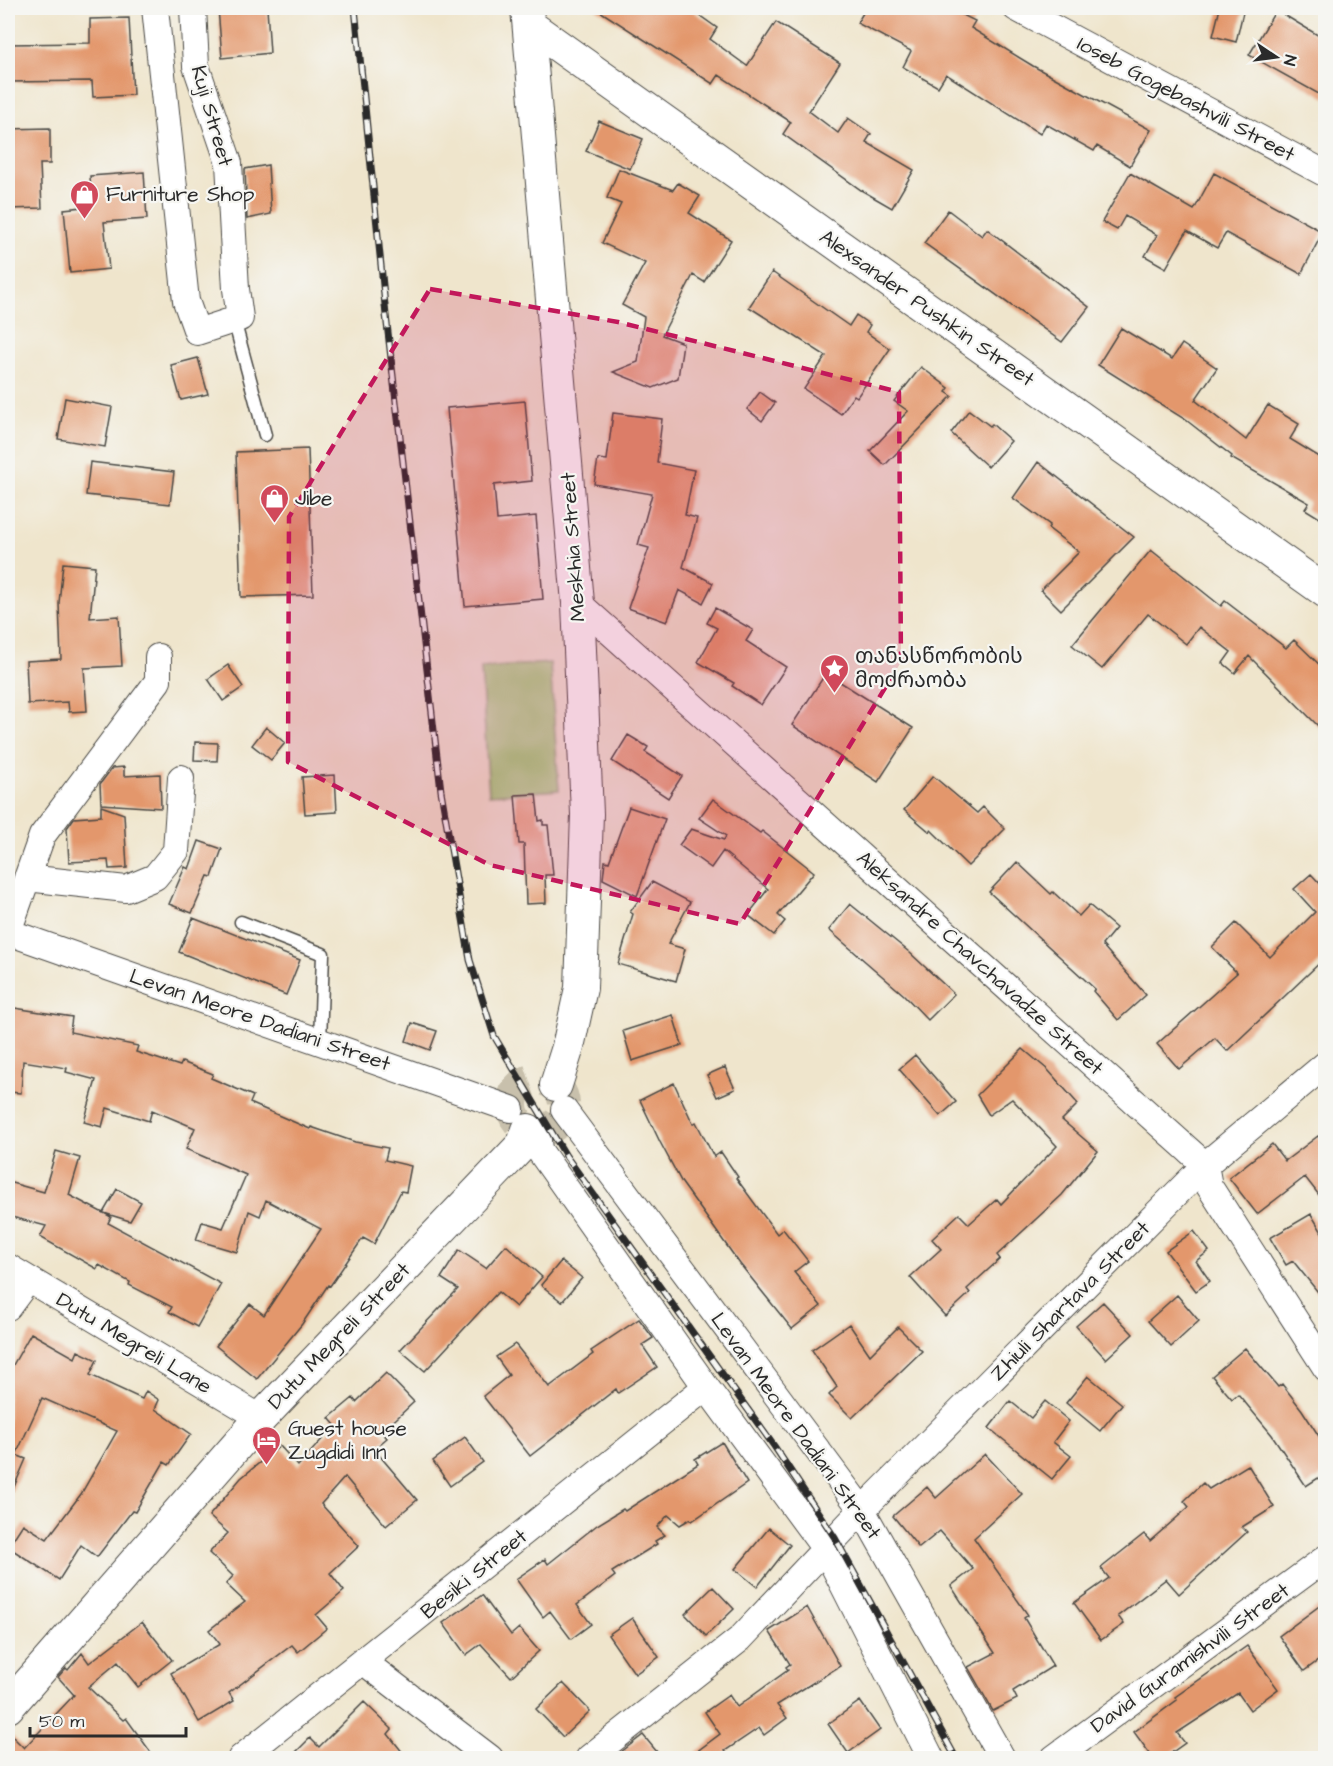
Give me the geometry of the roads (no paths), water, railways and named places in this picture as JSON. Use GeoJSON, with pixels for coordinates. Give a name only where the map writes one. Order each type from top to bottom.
{"type":"FeatureCollection","features":[{"type":"Feature","properties":{"kind":"street","name":"Kuji Street"},"geometry":{"type":"LineString","coordinates":[[155,8],[186,301],[197,332],[240,318],[236,289],[229,163],[196,66],[193,8]]}},
{"type":"Feature","properties":{"kind":"street","name":"Ioseb Gogebashvili Street"},"geometry":{"type":"LineString","coordinates":[[1016,8],[1326,174]]}},
{"type":"Feature","properties":{"kind":"street","name":"Alexsander Pushkin Street"},"geometry":{"type":"LineString","coordinates":[[528,16],[1326,592]]}},
{"type":"Feature","properties":{"kind":"street","name":"Meskhia Street"},"geometry":{"type":"LineString","coordinates":[[528,16],[578,603],[587,814],[581,988],[560,1098]]}},
{"type":"Feature","properties":{"kind":"street","name":"Aleksandre Chavchavadze Street"},"geometry":{"type":"LineString","coordinates":[[578,603],[1205,1165]]}},
{"type":"Feature","properties":{"kind":"street"},"geometry":{"type":"LineString","coordinates":[[8,932],[42,836],[158,681],[158,657]]}},
{"type":"Feature","properties":{"kind":"street"},"geometry":{"type":"LineString","coordinates":[[27,878],[126,890],[155,877],[176,851],[181,778]]}},
{"type":"Feature","properties":{"kind":"street","name":"Levan Meore Dadiani Street"},"geometry":{"type":"LineString","coordinates":[[8,932],[320,1042],[526,1124]]}},
{"type":"Feature","properties":{"kind":"street","name":"Zhiuli Shartava Street"},"geometry":{"type":"LineString","coordinates":[[589,1758],[740,1639],[862,1510],[1205,1165],[1326,1064]]}},
{"type":"Feature","properties":{"kind":"street","name":"Levan Meore Dadiani Street"},"geometry":{"type":"LineString","coordinates":[[560,1098],[862,1510],[1002,1758]]}},
{"type":"Feature","properties":{"kind":"street"},"geometry":{"type":"LineString","coordinates":[[526,1124],[539,1150],[706,1387],[825,1549],[931,1758]]}},
{"type":"Feature","properties":{"kind":"street","name":"Dutu Megreli Street"},"geometry":{"type":"LineString","coordinates":[[8,1707],[261,1418],[523,1144],[526,1124]]}},
{"type":"Feature","properties":{"kind":"street"},"geometry":{"type":"LineString","coordinates":[[1205,1165],[1209,1186],[1326,1368]]}},
{"type":"Feature","properties":{"kind":"street"},"geometry":{"type":"LineString","coordinates":[[8,1307],[18,1274]]}},
{"type":"Feature","properties":{"kind":"street","name":"Dutu Megreli Lane"},"geometry":{"type":"LineString","coordinates":[[18,1274],[261,1418]]}},
{"type":"Feature","properties":{"kind":"street","name":"Besiki Street"},"geometry":{"type":"LineString","coordinates":[[241,1758],[706,1387]]}},
{"type":"Feature","properties":{"kind":"street","name":"David Guramishvili Street"},"geometry":{"type":"LineString","coordinates":[[1054,1758],[1326,1558]]}},
{"type":"Feature","properties":{"kind":"street"},"geometry":{"type":"LineString","coordinates":[[364,1662],[490,1758]]}},
{"type":"Feature","properties":{"kind":"lane"},"geometry":{"type":"LineString","coordinates":[[234,320],[265,435]]}},
{"type":"Feature","properties":{"kind":"lane"},"geometry":{"type":"LineString","coordinates":[[241,922],[323,954],[320,1042]]}},
{"type":"Feature","properties":{"kind":"tunnel"},"geometry":{"type":"LineString","coordinates":[[533,1079],[543,1079],[557,1086],[564,1105],[557,1124],[543,1131],[533,1131],[523,1127],[516,1120],[512,1110],[512,1100],[516,1090],[523,1083],[533,1079]]}},
{"type":"Feature","properties":{"kind":"railway"},"geometry":{"type":"LineString","coordinates":[[355,8],[386,315],[441,791],[470,960],[494,1036],[566,1156],[774,1446],[835,1538],[956,1758]]}},
{"type":"Feature","properties":{"kind":"place","name":"Furniture Shop"},"geometry":{"type":"Point","coordinates":[85,220]}},
{"type":"Feature","properties":{"kind":"place","name":"Jibe"},"geometry":{"type":"Point","coordinates":[274,524]}},
{"type":"Feature","properties":{"kind":"place","name":"თანასწორობის მოძრაობა"},"geometry":{"type":"Point","coordinates":[834,694]}},
{"type":"Feature","properties":{"kind":"place","name":"Guest house Zugdidi Inn"},"geometry":{"type":"Point","coordinates":[267,1466]}}]}
